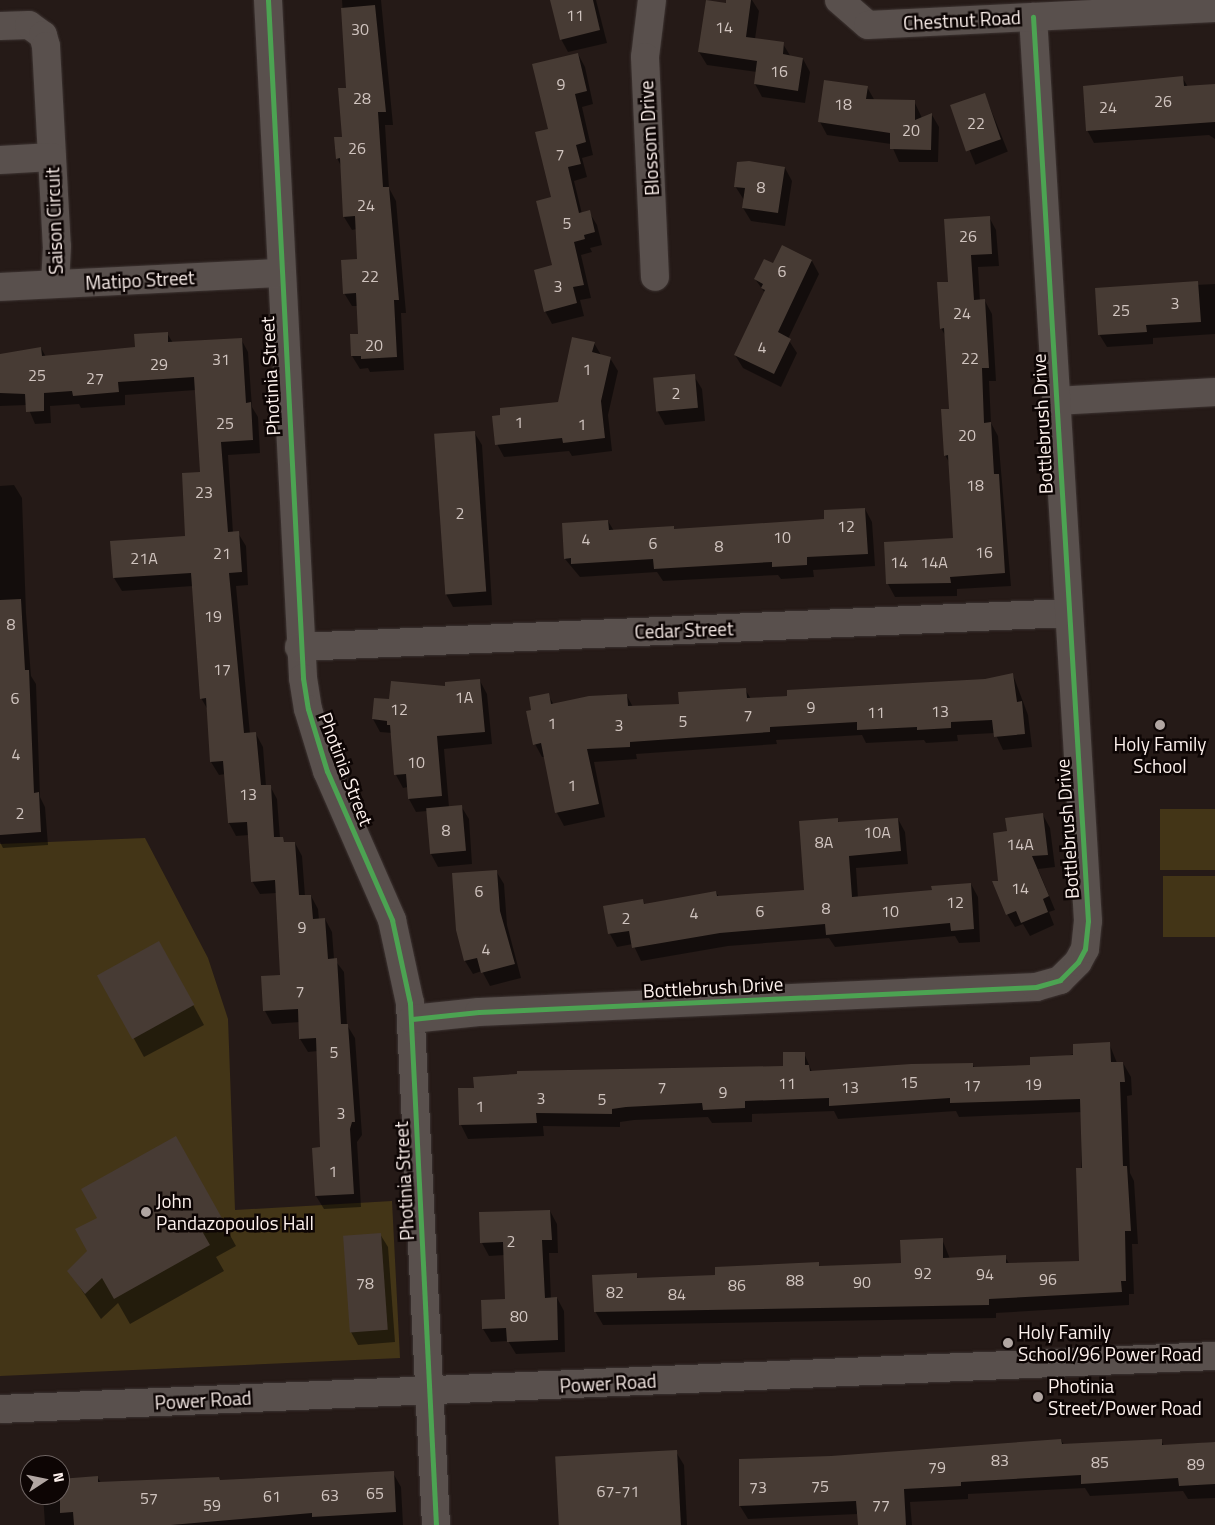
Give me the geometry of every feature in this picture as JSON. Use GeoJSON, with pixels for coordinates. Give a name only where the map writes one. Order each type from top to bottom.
{"type":"FeatureCollection","features":[{"type":"Feature","properties":{"kind":"street","name":"Photinia Street"},"geometry":{"type":"LineString","coordinates":[[268,0],[299,647],[308,708],[316,741],[341,806],[392,920],[412,1019],[436,1525]]}},
{"type":"Feature","properties":{"kind":"street","name":"Blossom Drive"},"geometry":{"type":"LineString","coordinates":[[652,0],[646,57],[655,277]]}},
{"type":"Feature","properties":{"kind":"street","name":"Chestnut Road"},"geometry":{"type":"LineString","coordinates":[[838,0],[868,25],[1215,8]]}},
{"type":"Feature","properties":{"kind":"street","name":"Bottlebrush Drive"},"geometry":{"type":"LineString","coordinates":[[412,1019],[479,1012],[1036,987],[1060,980],[1078,962],[1088,936],[1033,17]]}},
{"type":"Feature","properties":{"kind":"street","name":"Saison Circuit"},"geometry":{"type":"LineString","coordinates":[[0,26],[29,25],[43,35],[52,157],[56,284]]}},
{"type":"Feature","properties":{"kind":"street","name":"Saison Circuit"},"geometry":{"type":"LineString","coordinates":[[0,160],[52,157]]}},
{"type":"Feature","properties":{"kind":"street","name":"Matipo Street"},"geometry":{"type":"LineString","coordinates":[[0,287],[280,273]]}},
{"type":"Feature","properties":{"kind":"street"},"geometry":{"type":"LineString","coordinates":[[1056,401],[1215,392]]}},
{"type":"Feature","properties":{"kind":"street","name":"Cedar Street"},"geometry":{"type":"LineString","coordinates":[[299,647],[1068,613]]}},
{"type":"Feature","properties":{"kind":"street","name":"Power Road"},"geometry":{"type":"LineString","coordinates":[[0,1409],[1215,1356]]}},
{"type":"Feature","properties":{"kind":"shaded area"},"geometry":{"type":"Polygon","coordinates":[[[1160,809],[1215,809],[1215,870],[1160,870],[1160,809]]]}},
{"type":"Feature","properties":{"kind":"shaded area"},"geometry":{"type":"Polygon","coordinates":[[[145,838],[208,958],[228,1019],[235,1210],[392,1201],[400,1358],[0,1376],[0,844],[145,838]]]}},
{"type":"Feature","properties":{"kind":"shaded area"},"geometry":{"type":"Polygon","coordinates":[[[1163,876],[1215,876],[1215,937],[1163,937],[1163,876]]]}},
{"type":"Feature","properties":{"kind":"building"},"geometry":{"type":"Polygon","coordinates":[[[550,0],[593,0],[600,30],[560,40],[550,0]]]}},
{"type":"Feature","properties":{"kind":"building"},"geometry":{"type":"Polygon","coordinates":[[[706,0],[726,3],[726,0],[751,0],[746,37],[784,42],[783,54],[803,58],[798,91],[754,84],[757,61],[698,52],[706,0]]]}},
{"type":"Feature","properties":{"kind":"building"},"geometry":{"type":"Polygon","coordinates":[[[375,5],[386,112],[378,112],[383,187],[389,187],[399,300],[394,300],[397,357],[361,359],[361,356],[351,356],[350,334],[358,334],[356,293],[343,294],[341,260],[357,259],[355,216],[343,217],[340,158],[336,159],[334,137],[342,137],[338,88],[346,88],[341,8],[375,5]]]}},
{"type":"Feature","properties":{"kind":"building"},"geometry":{"type":"Polygon","coordinates":[[[578,53],[587,91],[575,94],[586,142],[576,145],[581,164],[568,167],[579,213],[590,210],[595,232],[584,235],[585,239],[574,242],[584,285],[573,287],[577,303],[544,312],[534,270],[552,265],[536,201],[551,197],[535,132],[548,129],[532,64],[578,53]]]}},
{"type":"Feature","properties":{"kind":"building"},"geometry":{"type":"Polygon","coordinates":[[[1183,76],[1184,86],[1215,84],[1215,122],[1086,131],[1083,86],[1183,76]]]}},
{"type":"Feature","properties":{"kind":"building"},"geometry":{"type":"Polygon","coordinates":[[[824,80],[868,86],[866,99],[915,100],[915,120],[932,113],[931,150],[890,149],[890,133],[818,122],[824,80]]]}},
{"type":"Feature","properties":{"kind":"building"},"geometry":{"type":"Polygon","coordinates":[[[985,93],[1001,139],[966,151],[950,105],[985,93]]]}},
{"type":"Feature","properties":{"kind":"building"},"geometry":{"type":"Polygon","coordinates":[[[749,161],[785,167],[778,213],[742,208],[745,188],[734,187],[737,162],[749,161]]]}},
{"type":"Feature","properties":{"kind":"building"},"geometry":{"type":"Polygon","coordinates":[[[990,216],[992,254],[971,255],[974,300],[985,299],[989,368],[982,368],[984,423],[991,422],[994,474],[999,474],[1005,573],[950,577],[951,583],[886,584],[884,542],[953,538],[948,455],[944,456],[941,409],[949,409],[944,328],[940,329],[937,282],[948,282],[944,219],[990,216]]]}},
{"type":"Feature","properties":{"kind":"building"},"geometry":{"type":"Polygon","coordinates":[[[782,245],[812,260],[778,332],[791,339],[774,374],[734,355],[765,290],[761,288],[763,284],[754,279],[764,259],[773,263],[782,245]]]}},
{"type":"Feature","properties":{"kind":"building"},"geometry":{"type":"Polygon","coordinates":[[[1198,281],[1201,322],[1146,325],[1147,332],[1098,335],[1095,288],[1198,281]]]}},
{"type":"Feature","properties":{"kind":"building"},"geometry":{"type":"Polygon","coordinates":[[[168,332],[168,342],[242,338],[246,403],[251,402],[253,440],[221,442],[228,532],[239,531],[242,572],[229,573],[244,733],[256,732],[261,785],[271,785],[274,837],[283,837],[284,842],[295,842],[299,895],[311,895],[313,919],[325,918],[328,959],[337,958],[341,1024],[348,1024],[355,1122],[352,1122],[350,1129],[354,1194],[315,1196],[312,1148],[320,1147],[316,1038],[299,1039],[298,1009],[263,1011],[261,976],[280,975],[275,880],[251,882],[247,822],[228,823],[223,761],[210,762],[206,698],[200,699],[191,573],[113,578],[110,541],[185,536],[182,473],[200,472],[194,377],[118,382],[119,392],[73,396],[72,391],[44,393],[44,411],[26,412],[25,394],[0,393],[0,354],[41,347],[42,356],[135,347],[134,334],[168,332]]]}},
{"type":"Feature","properties":{"kind":"building"},"geometry":{"type":"Polygon","coordinates":[[[572,337],[595,342],[592,352],[611,357],[601,401],[605,438],[563,443],[562,438],[495,445],[492,416],[500,415],[500,408],[558,402],[572,337]]]}},
{"type":"Feature","properties":{"kind":"building"},"geometry":{"type":"Polygon","coordinates":[[[695,374],[698,408],[656,412],[653,378],[695,374]]]}},
{"type":"Feature","properties":{"kind":"building"},"geometry":{"type":"Polygon","coordinates":[[[475,431],[486,592],[445,594],[434,434],[475,431]]]}},
{"type":"Feature","properties":{"kind":"building"},"geometry":{"type":"Polygon","coordinates":[[[865,508],[868,554],[807,557],[807,565],[772,567],[772,562],[654,569],[653,559],[571,564],[571,558],[564,559],[562,523],[608,520],[609,530],[674,526],[674,529],[824,519],[824,510],[865,508]]]}},
{"type":"Feature","properties":{"kind":"building"},"geometry":{"type":"Polygon","coordinates":[[[21,599],[25,670],[29,670],[34,793],[39,792],[41,832],[0,835],[0,600],[21,599]]]}},
{"type":"Feature","properties":{"kind":"building"},"geometry":{"type":"Polygon","coordinates":[[[1013,673],[1017,702],[1022,701],[1025,734],[994,737],[992,720],[951,722],[951,728],[917,730],[917,727],[857,730],[857,722],[770,727],[770,732],[630,742],[630,747],[587,749],[599,804],[555,813],[541,743],[533,745],[526,711],[531,710],[529,697],[549,693],[551,704],[589,696],[627,694],[628,706],[679,704],[678,692],[746,688],[747,698],[787,696],[787,690],[985,679],[1013,673]]]}},
{"type":"Feature","properties":{"kind":"building"},"geometry":{"type":"Polygon","coordinates":[[[480,679],[485,732],[437,736],[442,796],[408,799],[406,774],[394,775],[390,725],[387,725],[387,721],[372,719],[374,698],[389,699],[391,681],[445,686],[445,682],[480,679]]]}},
{"type":"Feature","properties":{"kind":"building"},"geometry":{"type":"Polygon","coordinates":[[[462,805],[466,851],[430,854],[426,808],[462,805]]]}},
{"type":"Feature","properties":{"kind":"building"},"geometry":{"type":"Polygon","coordinates":[[[1043,813],[1048,855],[1032,856],[1049,896],[1043,899],[1048,912],[1021,923],[1016,911],[1006,915],[992,881],[998,881],[993,833],[1007,831],[1005,818],[1043,813]]]}},
{"type":"Feature","properties":{"kind":"building"},"geometry":{"type":"Polygon","coordinates":[[[838,818],[838,822],[898,818],[901,851],[849,856],[852,897],[932,890],[931,886],[971,883],[974,929],[951,931],[950,923],[826,935],[825,924],[720,933],[632,948],[629,931],[608,934],[603,906],[643,899],[644,904],[716,891],[717,896],[804,890],[799,821],[838,818]]]}},
{"type":"Feature","properties":{"kind":"building"},"geometry":{"type":"Polygon","coordinates":[[[497,870],[500,911],[515,964],[481,973],[477,958],[464,961],[456,930],[452,873],[497,870]]]}},
{"type":"Feature","properties":{"kind":"building"},"geometry":{"type":"Polygon","coordinates":[[[159,941],[194,1005],[132,1039],[97,975],[159,941]]]}},
{"type":"Feature","properties":{"kind":"building"},"geometry":{"type":"Polygon","coordinates":[[[1110,1042],[1111,1062],[1123,1062],[1125,1082],[1120,1082],[1123,1166],[1127,1166],[1131,1231],[1125,1231],[1126,1281],[1121,1281],[1122,1292],[989,1299],[989,1305],[594,1312],[592,1275],[637,1273],[637,1278],[715,1275],[715,1267],[819,1262],[819,1266],[901,1263],[900,1240],[943,1238],[943,1258],[1006,1255],[1006,1263],[1079,1261],[1076,1168],[1082,1168],[1080,1099],[950,1103],[950,1098],[829,1106],[829,1098],[745,1101],[745,1108],[703,1110],[702,1103],[626,1107],[612,1109],[612,1114],[536,1113],[537,1123],[459,1125],[458,1088],[474,1088],[473,1077],[517,1074],[517,1071],[783,1066],[783,1052],[805,1052],[805,1065],[809,1065],[810,1071],[911,1064],[973,1063],[973,1067],[1030,1065],[1030,1057],[1073,1055],[1073,1044],[1110,1042]]]}},
{"type":"Feature","properties":{"kind":"building"},"geometry":{"type":"Polygon","coordinates":[[[176,1136],[223,1220],[202,1231],[210,1245],[114,1299],[102,1278],[85,1294],[67,1271],[87,1251],[75,1229],[97,1218],[81,1189],[176,1136]]]}},
{"type":"Feature","properties":{"kind":"building"},"geometry":{"type":"Polygon","coordinates":[[[550,1210],[552,1240],[542,1240],[545,1298],[557,1297],[558,1340],[507,1342],[506,1328],[482,1329],[481,1300],[505,1299],[503,1242],[480,1243],[479,1212],[550,1210]]]}},
{"type":"Feature","properties":{"kind":"building"},"geometry":{"type":"Polygon","coordinates":[[[381,1233],[388,1330],[350,1332],[343,1236],[381,1233]]]}},
{"type":"Feature","properties":{"kind":"building"},"geometry":{"type":"Polygon","coordinates":[[[1061,1439],[1062,1444],[1162,1439],[1162,1445],[1215,1442],[1215,1484],[1179,1486],[1178,1478],[1081,1484],[1081,1475],[961,1482],[961,1486],[904,1489],[906,1525],[858,1525],[856,1501],[739,1506],[739,1459],[831,1456],[1061,1439]]]}},
{"type":"Feature","properties":{"kind":"building"},"geometry":{"type":"Polygon","coordinates":[[[677,1450],[681,1525],[559,1525],[555,1456],[677,1450]]]}},
{"type":"Feature","properties":{"kind":"building"},"geometry":{"type":"Polygon","coordinates":[[[394,1471],[396,1512],[312,1517],[312,1513],[171,1525],[74,1525],[73,1512],[60,1513],[60,1505],[70,1505],[70,1478],[98,1476],[98,1482],[219,1477],[220,1480],[394,1471]]]}},
{"type":"Feature","properties":{"kind":"cycle path"},"geometry":{"type":"LineString","coordinates":[[268,0],[303,678],[308,709],[327,771],[392,920],[410,1003],[436,1525]]}},
{"type":"Feature","properties":{"kind":"cycle path"},"geometry":{"type":"LineString","coordinates":[[412,1019],[479,1012],[1036,987],[1060,980],[1078,962],[1085,949],[1088,921],[1033,17]]}},
{"type":"Feature","properties":{"kind":"place","name":"Holy Family School"},"geometry":{"type":"Point","coordinates":[1160,725]}},
{"type":"Feature","properties":{"kind":"place","name":"John Pandazopoulos Hall"},"geometry":{"type":"Point","coordinates":[146,1212]}},
{"type":"Feature","properties":{"kind":"place","name":"Holy Family School/96 Power Road"},"geometry":{"type":"Point","coordinates":[1008,1343]}},
{"type":"Feature","properties":{"kind":"place","name":"Photinia Street/Power Road"},"geometry":{"type":"Point","coordinates":[1038,1397]}}]}
